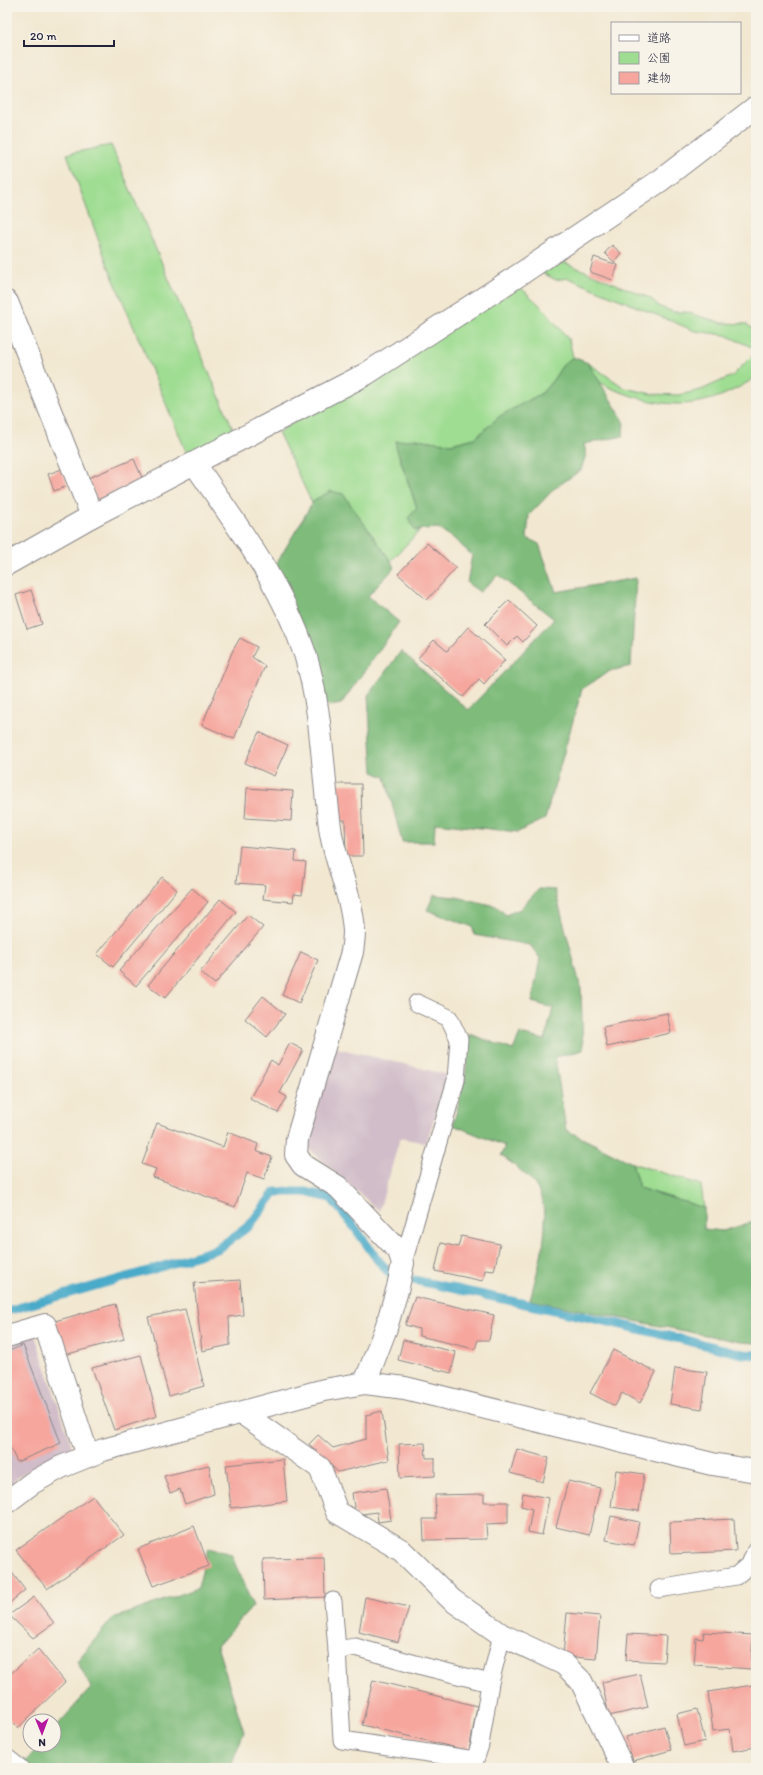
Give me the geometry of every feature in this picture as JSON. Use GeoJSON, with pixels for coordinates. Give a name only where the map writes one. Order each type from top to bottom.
{"type":"FeatureCollection","features":[{"type":"Feature","properties":{"kind":"street"},"geometry":{"type":"LineString","coordinates":[[7,564],[92,516],[195,464],[366,374],[516,277],[661,180],[756,107]]}},
{"type":"Feature","properties":{"kind":"street"},"geometry":{"type":"LineString","coordinates":[[7,302],[92,516]]}},
{"type":"Feature","properties":{"kind":"street"},"geometry":{"type":"LineString","coordinates":[[195,464],[268,571],[292,617],[305,655],[314,692],[332,834],[351,908],[354,932],[352,952],[297,1139],[296,1155],[303,1165],[338,1187],[399,1251],[403,1264],[386,1328],[365,1383]]}},
{"type":"Feature","properties":{"kind":"street"},"geometry":{"type":"LineString","coordinates":[[7,1336],[45,1325],[88,1456]]}},
{"type":"Feature","properties":{"kind":"street"},"geometry":{"type":"LineString","coordinates":[[7,1502],[32,1482],[61,1467],[103,1450],[324,1390],[365,1383],[404,1388],[712,1464],[756,1471]]}},
{"type":"Feature","properties":{"kind":"street"},"geometry":{"type":"LineString","coordinates":[[242,1413],[320,1468],[337,1512],[401,1550],[452,1600],[502,1635],[564,1664],[581,1681],[623,1768]]}},
{"type":"Feature","properties":{"kind":"lane"},"geometry":{"type":"LineString","coordinates":[[403,1264],[456,1080],[459,1038],[449,1018],[417,1002]]}},
{"type":"Feature","properties":{"kind":"lane"},"geometry":{"type":"LineString","coordinates":[[659,1589],[736,1576],[750,1564],[756,1550]]}},
{"type":"Feature","properties":{"kind":"lane"},"geometry":{"type":"LineString","coordinates":[[333,1601],[342,1740],[475,1760],[480,1745],[490,1683],[502,1635]]}},
{"type":"Feature","properties":{"kind":"lane"},"geometry":{"type":"LineString","coordinates":[[337,1650],[355,1647],[490,1683]]}},
{"type":"Feature","properties":{"kind":"lane"},"geometry":{"type":"LineString","coordinates":[[7,1758],[20,1768]]}},
{"type":"Feature","properties":{"kind":"shaded area"},"geometry":{"type":"Polygon","coordinates":[[[333,1047],[449,1075],[426,1143],[400,1138],[379,1211],[307,1147],[333,1047]]]}},
{"type":"Feature","properties":{"kind":"shaded area"},"geometry":{"type":"Polygon","coordinates":[[[35,1335],[72,1447],[24,1473],[7,1486],[7,1345],[35,1335]]]}},
{"type":"Feature","properties":{"kind":"green space"},"geometry":{"type":"Polygon","coordinates":[[[111,145],[235,433],[188,456],[108,266],[67,154],[111,145]]]}},
{"type":"Feature","properties":{"kind":"green space"},"geometry":{"type":"Polygon","coordinates":[[[556,259],[650,298],[660,307],[674,312],[686,312],[722,323],[746,324],[756,331],[756,349],[725,335],[695,331],[568,278],[556,280],[541,272],[556,259]]]}},
{"type":"Feature","properties":{"kind":"green space"},"geometry":{"type":"Polygon","coordinates":[[[520,287],[544,309],[569,340],[573,357],[563,365],[542,393],[500,416],[475,438],[451,444],[416,439],[396,447],[417,508],[415,530],[420,530],[391,561],[343,494],[314,500],[312,503],[278,432],[520,287]]]}},
{"type":"Feature","properties":{"kind":"green space"},"geometry":{"type":"Polygon","coordinates":[[[756,352],[756,377],[726,394],[696,403],[681,404],[649,401],[610,388],[597,379],[588,363],[625,388],[652,394],[679,395],[701,390],[732,376],[756,352]]]}},
{"type":"Feature","properties":{"kind":"green space"},"geometry":{"type":"Polygon","coordinates":[[[573,357],[588,363],[624,421],[623,436],[584,444],[586,454],[581,470],[555,488],[529,515],[527,538],[539,544],[556,592],[636,578],[631,666],[610,671],[582,689],[545,819],[518,832],[435,823],[434,842],[402,842],[385,777],[373,772],[368,695],[401,651],[468,710],[554,619],[498,575],[480,592],[467,583],[472,555],[453,538],[438,528],[415,530],[408,518],[417,508],[396,447],[396,441],[416,439],[451,444],[475,438],[500,416],[542,393],[563,365],[573,357]]]}},
{"type":"Feature","properties":{"kind":"green space"},"geometry":{"type":"Polygon","coordinates":[[[331,491],[343,494],[395,567],[368,596],[399,622],[341,704],[330,706],[322,702],[275,566],[314,500],[331,491]]]}},
{"type":"Feature","properties":{"kind":"green space"},"geometry":{"type":"Polygon","coordinates":[[[539,889],[555,890],[581,989],[583,1050],[555,1057],[566,1130],[632,1163],[639,1188],[704,1208],[704,1229],[723,1231],[749,1223],[756,1223],[756,1343],[740,1342],[530,1300],[545,1229],[545,1214],[537,1188],[526,1175],[501,1155],[505,1146],[453,1125],[465,1079],[470,1034],[513,1050],[520,1034],[545,1040],[553,1008],[532,1002],[540,958],[530,945],[474,935],[473,927],[427,910],[434,895],[456,897],[496,906],[506,915],[520,909],[539,889]]]}},
{"type":"Feature","properties":{"kind":"green space"},"geometry":{"type":"Polygon","coordinates":[[[632,1163],[701,1185],[704,1208],[639,1188],[632,1163]]]}},
{"type":"Feature","properties":{"kind":"green space"},"geometry":{"type":"Polygon","coordinates":[[[208,1548],[231,1554],[253,1606],[217,1646],[244,1732],[230,1768],[20,1768],[33,1753],[62,1753],[62,1720],[91,1688],[77,1661],[112,1619],[198,1588],[208,1548]]]}},
{"type":"Feature","properties":{"kind":"building"},"geometry":{"type":"Polygon","coordinates":[[[612,245],[621,253],[614,262],[605,253],[612,245]]]}},
{"type":"Feature","properties":{"kind":"building"},"geometry":{"type":"Polygon","coordinates":[[[594,257],[618,265],[613,280],[590,272],[594,257]]]}},
{"type":"Feature","properties":{"kind":"building"},"geometry":{"type":"Polygon","coordinates":[[[134,459],[143,480],[97,500],[88,478],[134,459]]]}},
{"type":"Feature","properties":{"kind":"building"},"geometry":{"type":"Polygon","coordinates":[[[62,469],[68,486],[54,491],[48,474],[62,469]]]}},
{"type":"Feature","properties":{"kind":"building"},"geometry":{"type":"Polygon","coordinates":[[[427,543],[456,568],[427,600],[398,574],[427,543]]]}},
{"type":"Feature","properties":{"kind":"building"},"geometry":{"type":"Polygon","coordinates":[[[31,590],[42,624],[27,629],[16,595],[31,590]]]}},
{"type":"Feature","properties":{"kind":"building"},"geometry":{"type":"Polygon","coordinates":[[[509,600],[537,626],[523,642],[517,636],[507,646],[485,624],[509,600]]]}},
{"type":"Feature","properties":{"kind":"building"},"geometry":{"type":"Polygon","coordinates":[[[468,627],[505,660],[484,684],[479,679],[463,697],[418,658],[434,640],[447,651],[468,627]]]}},
{"type":"Feature","properties":{"kind":"building"},"geometry":{"type":"Polygon","coordinates":[[[240,638],[257,647],[252,657],[265,666],[234,739],[202,725],[233,650],[240,638]]]}},
{"type":"Feature","properties":{"kind":"building"},"geometry":{"type":"Polygon","coordinates":[[[259,732],[288,745],[274,776],[245,763],[259,732]]]}},
{"type":"Feature","properties":{"kind":"building"},"geometry":{"type":"Polygon","coordinates":[[[335,784],[361,784],[363,856],[346,856],[345,820],[336,820],[335,784]]]}},
{"type":"Feature","properties":{"kind":"building"},"geometry":{"type":"Polygon","coordinates":[[[247,788],[293,791],[291,821],[245,818],[247,788]]]}},
{"type":"Feature","properties":{"kind":"building"},"geometry":{"type":"Polygon","coordinates":[[[240,846],[296,851],[295,861],[306,862],[302,895],[294,894],[293,902],[263,899],[265,885],[236,883],[240,846]]]}},
{"type":"Feature","properties":{"kind":"building"},"geometry":{"type":"Polygon","coordinates":[[[162,877],[177,890],[113,967],[97,954],[162,877]]]}},
{"type":"Feature","properties":{"kind":"building"},"geometry":{"type":"Polygon","coordinates":[[[192,888],[208,902],[136,986],[119,971],[192,888]]]}},
{"type":"Feature","properties":{"kind":"building"},"geometry":{"type":"Polygon","coordinates":[[[220,899],[236,912],[165,998],[148,985],[220,899]]]}},
{"type":"Feature","properties":{"kind":"building"},"geometry":{"type":"Polygon","coordinates":[[[248,915],[263,927],[215,984],[200,972],[248,915]]]}},
{"type":"Feature","properties":{"kind":"building"},"geometry":{"type":"Polygon","coordinates":[[[301,952],[318,960],[299,1003],[282,995],[301,952]]]}},
{"type":"Feature","properties":{"kind":"building"},"geometry":{"type":"Polygon","coordinates":[[[263,996],[285,1014],[267,1037],[245,1019],[263,996]]]}},
{"type":"Feature","properties":{"kind":"building"},"geometry":{"type":"Polygon","coordinates":[[[667,1013],[671,1033],[607,1047],[603,1027],[667,1013]]]}},
{"type":"Feature","properties":{"kind":"building"},"geometry":{"type":"Polygon","coordinates":[[[290,1043],[303,1050],[280,1093],[287,1097],[278,1113],[250,1098],[271,1060],[278,1065],[290,1043]]]}},
{"type":"Feature","properties":{"kind":"building"},"geometry":{"type":"Polygon","coordinates":[[[157,1123],[223,1147],[228,1132],[258,1144],[256,1151],[272,1157],[264,1179],[247,1173],[235,1207],[153,1177],[156,1169],[142,1164],[157,1123]]]}},
{"type":"Feature","properties":{"kind":"building"},"geometry":{"type":"Polygon","coordinates":[[[461,1236],[500,1244],[494,1271],[485,1270],[483,1281],[435,1271],[441,1243],[458,1247],[461,1236]]]}},
{"type":"Feature","properties":{"kind":"building"},"geometry":{"type":"Polygon","coordinates":[[[240,1280],[243,1315],[229,1317],[230,1345],[202,1351],[194,1283],[240,1280]]]}},
{"type":"Feature","properties":{"kind":"building"},"geometry":{"type":"Polygon","coordinates":[[[415,1297],[494,1315],[489,1340],[478,1340],[475,1349],[419,1336],[419,1329],[405,1325],[415,1297]]]}},
{"type":"Feature","properties":{"kind":"building"},"geometry":{"type":"Polygon","coordinates":[[[115,1304],[124,1339],[64,1355],[55,1321],[115,1304]]]}},
{"type":"Feature","properties":{"kind":"building"},"geometry":{"type":"Polygon","coordinates":[[[185,1309],[204,1386],[169,1396],[148,1317],[185,1309]]]}},
{"type":"Feature","properties":{"kind":"building"},"geometry":{"type":"Polygon","coordinates":[[[403,1340],[456,1352],[451,1373],[398,1360],[403,1340]]]}},
{"type":"Feature","properties":{"kind":"building"},"geometry":{"type":"Polygon","coordinates":[[[23,1345],[61,1443],[17,1462],[9,1445],[7,1446],[7,1352],[23,1345]]]}},
{"type":"Feature","properties":{"kind":"building"},"geometry":{"type":"Polygon","coordinates":[[[613,1350],[656,1372],[640,1403],[622,1393],[615,1406],[590,1393],[613,1350]]]}},
{"type":"Feature","properties":{"kind":"building"},"geometry":{"type":"Polygon","coordinates":[[[141,1355],[157,1416],[114,1430],[92,1368],[141,1355]]]}},
{"type":"Feature","properties":{"kind":"building"},"geometry":{"type":"Polygon","coordinates":[[[675,1368],[707,1372],[702,1409],[670,1404],[675,1368]]]}},
{"type":"Feature","properties":{"kind":"building"},"geometry":{"type":"Polygon","coordinates":[[[382,1411],[389,1460],[338,1472],[309,1444],[318,1435],[333,1448],[366,1439],[366,1415],[382,1411]]]}},
{"type":"Feature","properties":{"kind":"building"},"geometry":{"type":"Polygon","coordinates":[[[425,1443],[426,1458],[435,1458],[435,1476],[400,1478],[399,1444],[425,1443]]]}},
{"type":"Feature","properties":{"kind":"building"},"geometry":{"type":"Polygon","coordinates":[[[517,1449],[549,1458],[543,1482],[510,1473],[517,1449]]]}},
{"type":"Feature","properties":{"kind":"building"},"geometry":{"type":"Polygon","coordinates":[[[283,1459],[287,1501],[231,1508],[226,1465],[283,1459]]]}},
{"type":"Feature","properties":{"kind":"building"},"geometry":{"type":"Polygon","coordinates":[[[209,1465],[214,1494],[185,1504],[180,1489],[170,1493],[164,1476],[209,1465]]]}},
{"type":"Feature","properties":{"kind":"building"},"geometry":{"type":"Polygon","coordinates":[[[616,1470],[644,1474],[639,1511],[611,1507],[616,1470]]]}},
{"type":"Feature","properties":{"kind":"building"},"geometry":{"type":"Polygon","coordinates":[[[568,1481],[600,1488],[589,1535],[556,1527],[568,1481]]]}},
{"type":"Feature","properties":{"kind":"building"},"geometry":{"type":"Polygon","coordinates":[[[386,1488],[391,1520],[378,1522],[377,1512],[355,1515],[352,1493],[386,1488]]]}},
{"type":"Feature","properties":{"kind":"building"},"geometry":{"type":"Polygon","coordinates":[[[523,1493],[549,1498],[542,1535],[528,1532],[532,1509],[521,1506],[523,1493]]]}},
{"type":"Feature","properties":{"kind":"building"},"geometry":{"type":"Polygon","coordinates":[[[484,1494],[484,1502],[508,1502],[508,1523],[486,1524],[487,1539],[424,1540],[423,1519],[436,1519],[435,1495],[484,1494]]]}},
{"type":"Feature","properties":{"kind":"building"},"geometry":{"type":"Polygon","coordinates":[[[93,1496],[124,1535],[47,1589],[16,1550],[93,1496]]]}},
{"type":"Feature","properties":{"kind":"building"},"geometry":{"type":"Polygon","coordinates":[[[611,1516],[639,1522],[634,1545],[606,1540],[611,1516]]]}},
{"type":"Feature","properties":{"kind":"building"},"geometry":{"type":"Polygon","coordinates":[[[734,1519],[736,1551],[671,1554],[670,1522],[734,1519]]]}},
{"type":"Feature","properties":{"kind":"building"},"geometry":{"type":"Polygon","coordinates":[[[194,1526],[209,1566],[153,1586],[138,1549],[194,1526]]]}},
{"type":"Feature","properties":{"kind":"building"},"geometry":{"type":"Polygon","coordinates":[[[324,1558],[325,1597],[264,1600],[263,1559],[324,1558]]]}},
{"type":"Feature","properties":{"kind":"building"},"geometry":{"type":"Polygon","coordinates":[[[7,1566],[25,1590],[7,1605],[7,1566]]]}},
{"type":"Feature","properties":{"kind":"building"},"geometry":{"type":"Polygon","coordinates":[[[34,1597],[54,1623],[33,1638],[9,1615],[34,1597]]]}},
{"type":"Feature","properties":{"kind":"building"},"geometry":{"type":"Polygon","coordinates":[[[365,1597],[409,1607],[398,1642],[359,1632],[365,1597]]]}},
{"type":"Feature","properties":{"kind":"building"},"geometry":{"type":"Polygon","coordinates":[[[567,1613],[600,1616],[596,1659],[563,1656],[567,1613]]]}},
{"type":"Feature","properties":{"kind":"building"},"geometry":{"type":"Polygon","coordinates":[[[704,1632],[753,1635],[751,1669],[694,1665],[696,1638],[703,1639],[704,1632]]]}},
{"type":"Feature","properties":{"kind":"building"},"geometry":{"type":"Polygon","coordinates":[[[628,1634],[666,1636],[664,1662],[626,1660],[628,1634]]]}},
{"type":"Feature","properties":{"kind":"building"},"geometry":{"type":"Polygon","coordinates":[[[38,1649],[65,1682],[33,1713],[22,1713],[22,1724],[18,1728],[7,1717],[7,1677],[38,1649]]]}},
{"type":"Feature","properties":{"kind":"building"},"geometry":{"type":"Polygon","coordinates":[[[640,1674],[648,1707],[609,1716],[602,1682],[640,1674]]]}},
{"type":"Feature","properties":{"kind":"building"},"geometry":{"type":"Polygon","coordinates":[[[373,1680],[477,1706],[469,1751],[362,1725],[373,1680]]]}},
{"type":"Feature","properties":{"kind":"building"},"geometry":{"type":"Polygon","coordinates":[[[753,1685],[756,1706],[756,1747],[733,1751],[730,1729],[713,1731],[708,1692],[753,1685]]]}},
{"type":"Feature","properties":{"kind":"building"},"geometry":{"type":"Polygon","coordinates":[[[697,1709],[705,1741],[684,1746],[677,1714],[697,1709]]]}},
{"type":"Feature","properties":{"kind":"building"},"geometry":{"type":"Polygon","coordinates":[[[664,1726],[671,1750],[633,1761],[626,1737],[664,1726]]]}},
{"type":"Feature","properties":{"kind":"waterway"},"geometry":{"type":"LineString","coordinates":[[7,1311],[151,1270],[217,1249],[249,1226],[275,1192],[306,1192],[331,1198],[390,1274]]}},
{"type":"Feature","properties":{"kind":"waterway"},"geometry":{"type":"LineString","coordinates":[[414,1280],[614,1323],[743,1354],[756,1355]]}}]}
